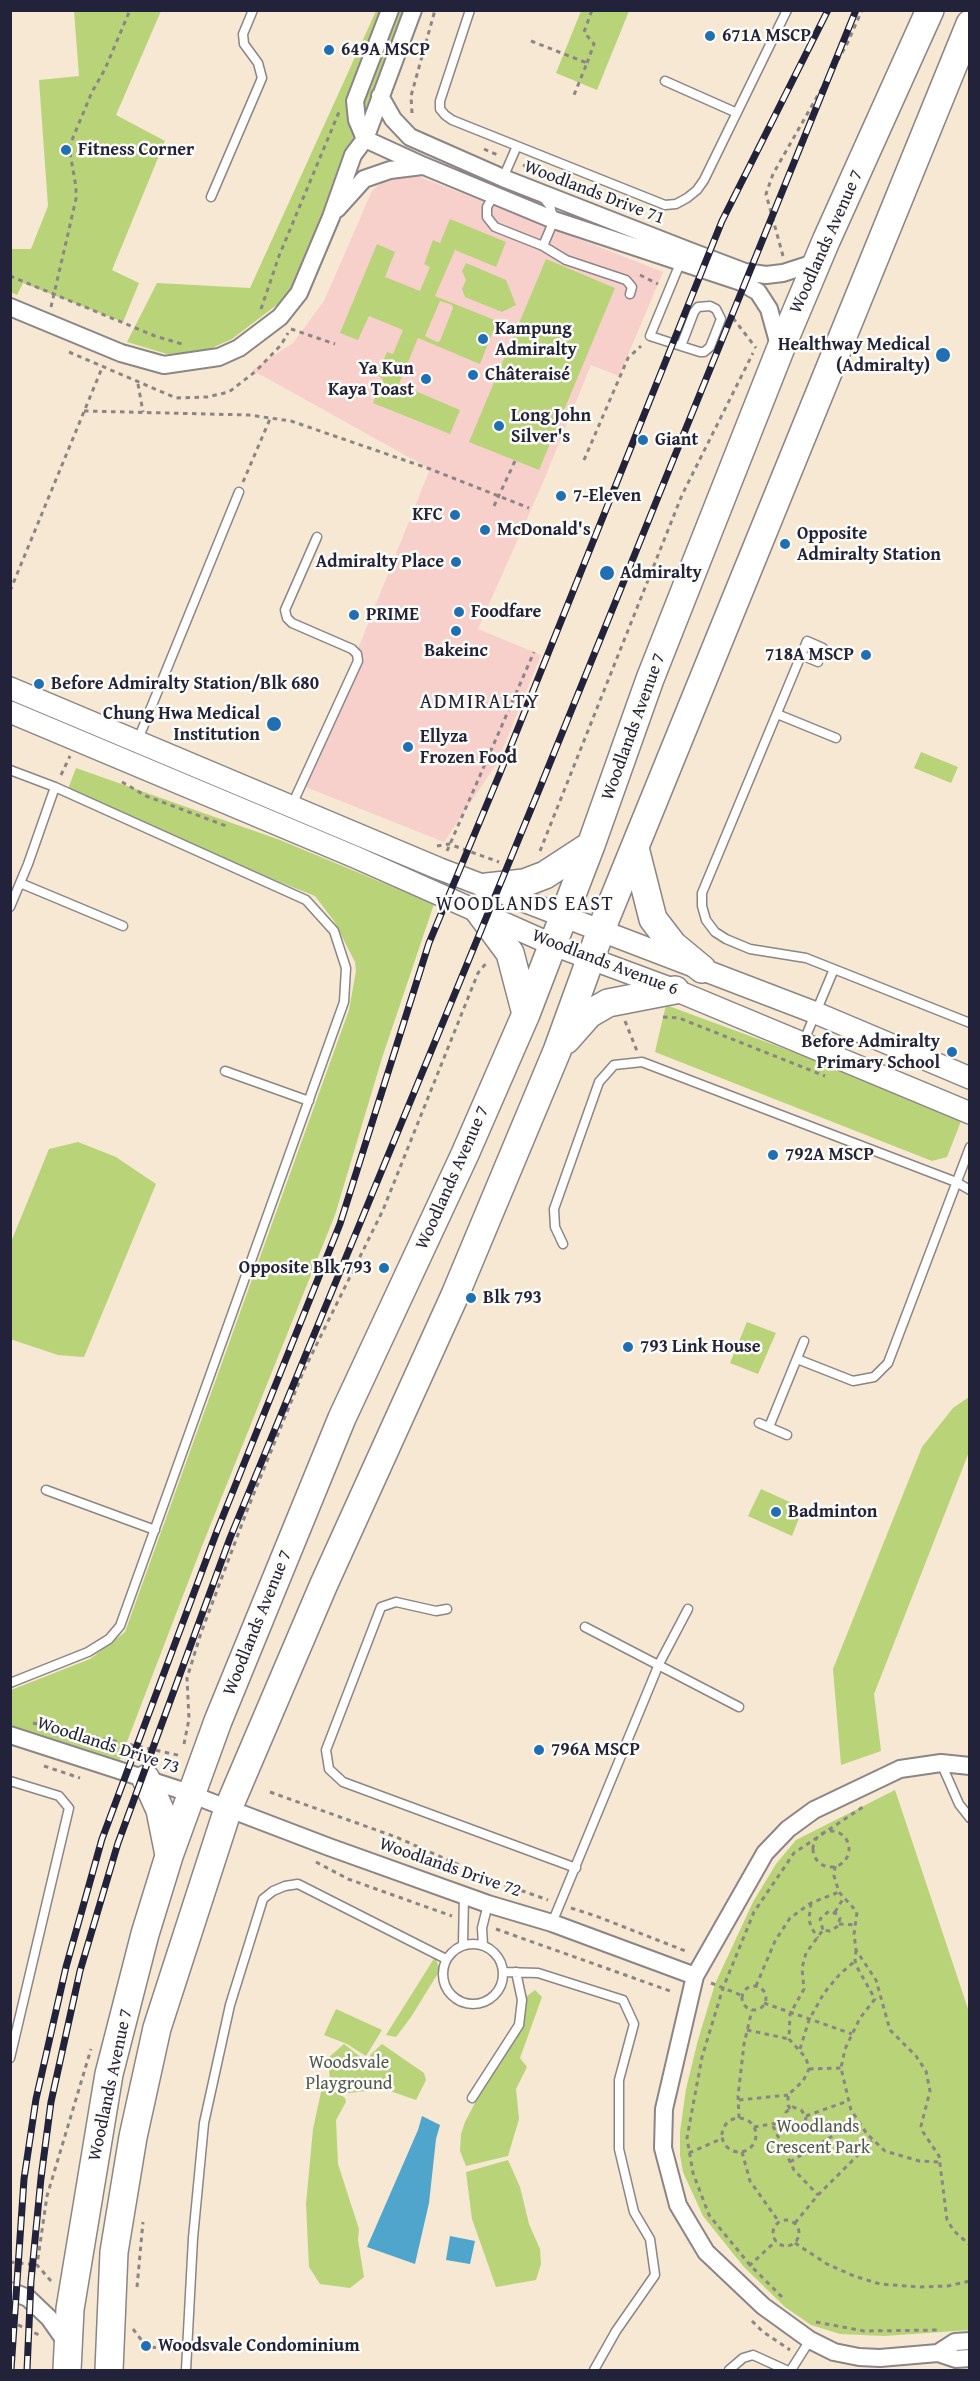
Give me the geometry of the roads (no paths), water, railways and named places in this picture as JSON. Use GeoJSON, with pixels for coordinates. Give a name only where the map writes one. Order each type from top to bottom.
{"type":"FeatureCollection","features":[{"type":"Feature","properties":{"kind":"main road","name":"Woodlands Avenue 7"},"geometry":{"type":"LineString","coordinates":[[68,2358],[70,2309],[109,2074],[145,1934],[169,1856],[218,1721],[342,1418],[465,1154],[525,1014],[591,845],[768,349],[817,262],[930,10]]}},
{"type":"Feature","properties":{"kind":"main road","name":"Woodlands Avenue 7"},"geometry":{"type":"LineString","coordinates":[[109,2370],[114,2252],[133,2137],[157,2028],[228,1809],[324,1584],[455,1295],[557,1051],[601,930],[969,24]]}},
{"type":"Feature","properties":{"kind":"main road"},"geometry":{"type":"LineString","coordinates":[[525,1014],[510,953],[483,899],[545,875],[591,845]]}},
{"type":"Feature","properties":{"kind":"main road"},"geometry":{"type":"LineString","coordinates":[[634,848],[653,920],[673,945],[702,969]]}},
{"type":"Feature","properties":{"kind":"main road"},"geometry":{"type":"LineString","coordinates":[[557,1051],[589,1014],[608,1003],[675,990]]}},
{"type":"Feature","properties":{"kind":"main road"},"geometry":{"type":"LineString","coordinates":[[146,1779],[160,1810],[169,1856]]}},
{"type":"Feature","properties":{"kind":"street"},"geometry":{"type":"LineString","coordinates":[[365,139],[357,120],[355,101],[390,10]]}},
{"type":"Feature","properties":{"kind":"street"},"geometry":{"type":"LineString","coordinates":[[10,307],[121,353],[164,365],[219,357],[239,348],[280,317],[299,293],[331,217],[352,154],[365,139],[413,10]]}},
{"type":"Feature","properties":{"kind":"street","name":"Woodlands Drive 71"},"geometry":{"type":"LineString","coordinates":[[380,96],[393,119],[410,137],[503,178],[745,272],[766,275],[783,273],[817,262]]}},
{"type":"Feature","properties":{"kind":"street","name":"Woodlands Drive 71"},"geometry":{"type":"LineString","coordinates":[[365,139],[423,166],[554,220],[741,282],[758,292],[769,309],[768,349]]}},
{"type":"Feature","properties":{"kind":"street"},"geometry":{"type":"LineString","coordinates":[[331,217],[364,179],[390,171],[423,166]]}},
{"type":"Feature","properties":{"kind":"street","name":"Woodlands Avenue 6"},"geometry":{"type":"LineString","coordinates":[[10,688],[440,869],[551,944],[675,990],[969,1113]]}},
{"type":"Feature","properties":{"kind":"street","name":"Woodlands Avenue 6"},"geometry":{"type":"LineString","coordinates":[[10,712],[483,899],[563,917],[601,930],[816,1013],[969,1078]]}},
{"type":"Feature","properties":{"kind":"street","name":"Woodlands Drive 73"},"geometry":{"type":"LineString","coordinates":[[10,1735],[192,1795]]}},
{"type":"Feature","properties":{"kind":"street"},"geometry":{"type":"LineString","coordinates":[[965,2362],[938,2353],[880,2358],[834,2352],[810,2340],[762,2306],[706,2252],[678,2205],[663,2148],[664,2109],[687,1973],[765,1853],[788,1829],[814,1810],[900,1768],[941,1762],[969,1766]]}},
{"type":"Feature","properties":{"kind":"street","name":"Woodlands Drive 72"},"geometry":{"type":"LineString","coordinates":[[192,1795],[488,1904],[552,1923],[687,1973]]}},
{"type":"Feature","properties":{"kind":"street"},"geometry":{"type":"LineString","coordinates":[[10,2291],[28,2298],[49,2318],[68,2358]]}},
{"type":"Feature","properties":{"kind":"street"},"geometry":{"type":"LineString","coordinates":[[938,2353],[955,2342],[969,2341]]}},
{"type":"Feature","properties":{"kind":"lane"},"geometry":{"type":"LineString","coordinates":[[211,197],[262,78],[258,63],[243,44],[243,34],[253,10]]}},
{"type":"Feature","properties":{"kind":"lane"},"geometry":{"type":"LineString","coordinates":[[470,10],[445,86],[440,110],[452,120],[656,202],[676,204],[697,190],[704,180],[787,10]]}},
{"type":"Feature","properties":{"kind":"lane"},"geometry":{"type":"LineString","coordinates":[[664,81],[737,113]]}},
{"type":"Feature","properties":{"kind":"lane"},"geometry":{"type":"LineString","coordinates":[[503,178],[517,146]]}},
{"type":"Feature","properties":{"kind":"lane"},"geometry":{"type":"LineString","coordinates":[[535,190],[550,206],[554,220],[543,246]]}},
{"type":"Feature","properties":{"kind":"lane"},"geometry":{"type":"LineString","coordinates":[[494,195],[487,207],[487,217],[495,227],[543,246],[566,260],[626,280],[632,287],[630,294]]}},
{"type":"Feature","properties":{"kind":"lane"},"geometry":{"type":"LineString","coordinates":[[681,261],[650,336],[681,346],[700,351],[708,350],[721,319],[717,309],[710,306],[698,308],[694,312],[681,346]]}},
{"type":"Feature","properties":{"kind":"lane"},"geometry":{"type":"LineString","coordinates":[[137,742],[239,492]]}},
{"type":"Feature","properties":{"kind":"lane"},"geometry":{"type":"LineString","coordinates":[[291,807],[358,661],[357,654],[352,649],[292,623],[287,618],[285,610],[317,537]]}},
{"type":"Feature","properties":{"kind":"lane"},"geometry":{"type":"LineString","coordinates":[[823,648],[807,641],[702,893],[702,906],[706,920],[715,932],[750,949],[806,958],[969,1023]]}},
{"type":"Feature","properties":{"kind":"lane"},"geometry":{"type":"LineString","coordinates":[[801,655],[818,662]]}},
{"type":"Feature","properties":{"kind":"lane"},"geometry":{"type":"LineString","coordinates":[[777,714],[836,738]]}},
{"type":"Feature","properties":{"kind":"lane"},"geometry":{"type":"LineString","coordinates":[[10,770],[55,787],[306,900],[334,931],[346,968],[344,1002],[120,1626],[109,1639],[88,1652],[10,1683]]}},
{"type":"Feature","properties":{"kind":"lane"},"geometry":{"type":"LineString","coordinates":[[10,907],[55,787]]}},
{"type":"Feature","properties":{"kind":"lane"},"geometry":{"type":"LineString","coordinates":[[20,883],[123,926]]}},
{"type":"Feature","properties":{"kind":"lane"},"geometry":{"type":"LineString","coordinates":[[802,1044],[834,969]]}},
{"type":"Feature","properties":{"kind":"lane"},"geometry":{"type":"LineString","coordinates":[[563,1244],[555,1227],[554,1209],[599,1082],[614,1065],[642,1062],[956,1182],[969,1190]]}},
{"type":"Feature","properties":{"kind":"lane"},"geometry":{"type":"LineString","coordinates":[[225,1071],[309,1101]]}},
{"type":"Feature","properties":{"kind":"lane"},"geometry":{"type":"LineString","coordinates":[[797,1359],[854,1381],[874,1377],[888,1363],[969,1148]]}},
{"type":"Feature","properties":{"kind":"lane"},"geometry":{"type":"LineString","coordinates":[[769,1427],[804,1341]]}},
{"type":"Feature","properties":{"kind":"lane"},"geometry":{"type":"LineString","coordinates":[[759,1423],[787,1435]]}},
{"type":"Feature","properties":{"kind":"lane"},"geometry":{"type":"LineString","coordinates":[[46,1490],[155,1530]]}},
{"type":"Feature","properties":{"kind":"lane"},"geometry":{"type":"LineString","coordinates":[[447,1609],[436,1611],[396,1602],[381,1607],[326,1750],[329,1769],[342,1782],[576,1868]]}},
{"type":"Feature","properties":{"kind":"lane"},"geometry":{"type":"LineString","coordinates":[[552,1923],[659,1664],[688,1609]]}},
{"type":"Feature","properties":{"kind":"lane"},"geometry":{"type":"LineString","coordinates":[[585,1627],[739,1707]]}},
{"type":"Feature","properties":{"kind":"lane"},"geometry":{"type":"LineString","coordinates":[[941,1762],[958,1804],[969,1818]]}},
{"type":"Feature","properties":{"kind":"lane"},"geometry":{"type":"LineString","coordinates":[[10,1781],[59,1796],[69,1808],[10,2058]]}},
{"type":"Feature","properties":{"kind":"lane"},"geometry":{"type":"LineString","coordinates":[[186,2370],[192,2238],[204,2123],[230,2005],[263,1899],[273,1891],[298,1884],[446,1959]]}},
{"type":"Feature","properties":{"kind":"lane"},"geometry":{"type":"LineString","coordinates":[[463,1945],[464,1894]]}},
{"type":"Feature","properties":{"kind":"lane"},"geometry":{"type":"LineString","coordinates":[[483,1945],[482,1928],[488,1904]]}},
{"type":"Feature","properties":{"kind":"lane"},"geometry":{"type":"LineString","coordinates":[[473,1943],[483,1945],[493,1951],[500,1960],[503,1972],[502,1983],[494,1995],[482,2003],[467,2004],[454,1998],[445,1987],[442,1973],[446,1959],[463,1945],[473,1943]]}},
{"type":"Feature","properties":{"kind":"lane"},"geometry":{"type":"LineString","coordinates":[[503,1972],[538,1973],[623,2000],[634,2024],[619,2080],[620,2149],[634,2211],[650,2238],[656,2276],[616,2331],[594,2370]]}},
{"type":"Feature","properties":{"kind":"lane"},"geometry":{"type":"LineString","coordinates":[[471,2097],[519,2025],[522,2000],[516,1972]]}},
{"type":"Feature","properties":{"kind":"lane"},"geometry":{"type":"LineString","coordinates":[[791,2370],[810,2340]]}},
{"type":"Feature","properties":{"kind":"lane"},"geometry":{"type":"LineString","coordinates":[[729,2370],[743,2358],[753,2355],[786,2370]]}},
{"type":"Feature","properties":{"kind":"water"},"geometry":{"type":"Polygon","coordinates":[[[422,2116],[440,2125],[436,2139],[429,2203],[415,2264],[367,2247],[422,2116]]]}},
{"type":"Feature","properties":{"kind":"water"},"geometry":{"type":"Polygon","coordinates":[[[450,2236],[475,2241],[470,2264],[446,2260],[450,2236]]]}},
{"type":"Feature","properties":{"kind":"railway"},"geometry":{"type":"LineString","coordinates":[[11,2370],[24,2179],[36,2099],[66,1967],[102,1839],[217,1531],[340,1224],[429,943],[500,773],[722,221],[828,10]]}},
{"type":"Feature","properties":{"kind":"railway"},"geometry":{"type":"LineString","coordinates":[[27,2370],[31,2281],[51,2102],[80,1971],[118,1843],[230,1538],[541,785],[856,10]]}},
{"type":"Feature","properties":{"kind":"place","name":"671A MSCP"},"geometry":{"type":"Point","coordinates":[710,36]}},
{"type":"Feature","properties":{"kind":"place","name":"649A MSCP"},"geometry":{"type":"Point","coordinates":[329,50]}},
{"type":"Feature","properties":{"kind":"place","name":"Fitness Corner"},"geometry":{"type":"Point","coordinates":[66,150]}},
{"type":"Feature","properties":{"kind":"place","name":"Kampung Admiralty"},"geometry":{"type":"Point","coordinates":[483,339]}},
{"type":"Feature","properties":{"kind":"place","name":"Healthway Medical (Admiralty)"},"geometry":{"type":"Point","coordinates":[943,355]}},
{"type":"Feature","properties":{"kind":"place","name":"Châteraisé"},"geometry":{"type":"Point","coordinates":[473,375]}},
{"type":"Feature","properties":{"kind":"place","name":"Ya Kun Kaya Toast"},"geometry":{"type":"Point","coordinates":[426,379]}},
{"type":"Feature","properties":{"kind":"place","name":"Long John Silver's"},"geometry":{"type":"Point","coordinates":[499,426]}},
{"type":"Feature","properties":{"kind":"place","name":"Giant"},"geometry":{"type":"Point","coordinates":[643,440]}},
{"type":"Feature","properties":{"kind":"place","name":"7-Eleven"},"geometry":{"type":"Point","coordinates":[561,496]}},
{"type":"Feature","properties":{"kind":"place","name":"KFC"},"geometry":{"type":"Point","coordinates":[455,515]}},
{"type":"Feature","properties":{"kind":"place","name":"McDonald's"},"geometry":{"type":"Point","coordinates":[485,530]}},
{"type":"Feature","properties":{"kind":"place","name":"Opposite Admiralty Station"},"geometry":{"type":"Point","coordinates":[785,544]}},
{"type":"Feature","properties":{"kind":"place","name":"Admiralty Place"},"geometry":{"type":"Point","coordinates":[456,562]}},
{"type":"Feature","properties":{"kind":"place","name":"Admiralty"},"geometry":{"type":"Point","coordinates":[607,573]}},
{"type":"Feature","properties":{"kind":"place","name":"Foodfare"},"geometry":{"type":"Point","coordinates":[459,612]}},
{"type":"Feature","properties":{"kind":"place","name":"PRIME"},"geometry":{"type":"Point","coordinates":[354,615]}},
{"type":"Feature","properties":{"kind":"place","name":"Bakeinc"},"geometry":{"type":"Point","coordinates":[456,631]}},
{"type":"Feature","properties":{"kind":"place","name":"718A MSCP"},"geometry":{"type":"Point","coordinates":[866,655]}},
{"type":"Feature","properties":{"kind":"place","name":"Before Admiralty Station/Blk 680"},"geometry":{"type":"Point","coordinates":[39,684]}},
{"type":"Feature","properties":{"kind":"place","name":"Chung Hwa Medical Institution"},"geometry":{"type":"Point","coordinates":[274,724]}},
{"type":"Feature","properties":{"kind":"place","name":"Ellyza Frozen Food"},"geometry":{"type":"Point","coordinates":[408,747]}},
{"type":"Feature","properties":{"kind":"place","name":"Before Admiralty Primary School"},"geometry":{"type":"Point","coordinates":[952,1052]}},
{"type":"Feature","properties":{"kind":"place","name":"792A MSCP"},"geometry":{"type":"Point","coordinates":[773,1155]}},
{"type":"Feature","properties":{"kind":"place","name":"Opposite Blk 793"},"geometry":{"type":"Point","coordinates":[384,1268]}},
{"type":"Feature","properties":{"kind":"place","name":"Blk 793"},"geometry":{"type":"Point","coordinates":[471,1298]}},
{"type":"Feature","properties":{"kind":"place","name":"793 Link House"},"geometry":{"type":"Point","coordinates":[628,1347]}},
{"type":"Feature","properties":{"kind":"place","name":"Badminton"},"geometry":{"type":"Point","coordinates":[776,1512]}},
{"type":"Feature","properties":{"kind":"place","name":"796A MSCP"},"geometry":{"type":"Point","coordinates":[539,1750]}},
{"type":"Feature","properties":{"kind":"place","name":"Woodsvale Condominium"},"geometry":{"type":"Point","coordinates":[146,2346]}},
{"type":"Feature","properties":{"kind":"district","name":"ADMIRALTY"},"geometry":{"type":"Point","coordinates":[480,703]}},
{"type":"Feature","properties":{"kind":"district","name":"WOODLANDS EAST"},"geometry":{"type":"Point","coordinates":[525,905]}},
{"type":"Feature","properties":{"kind":"park label","name":"Woodsvale Playground"},"geometry":{"type":"Point","coordinates":[349,2073]}},
{"type":"Feature","properties":{"kind":"park label","name":"Woodlands Crescent Park"},"geometry":{"type":"Point","coordinates":[818,2137]}}]}
